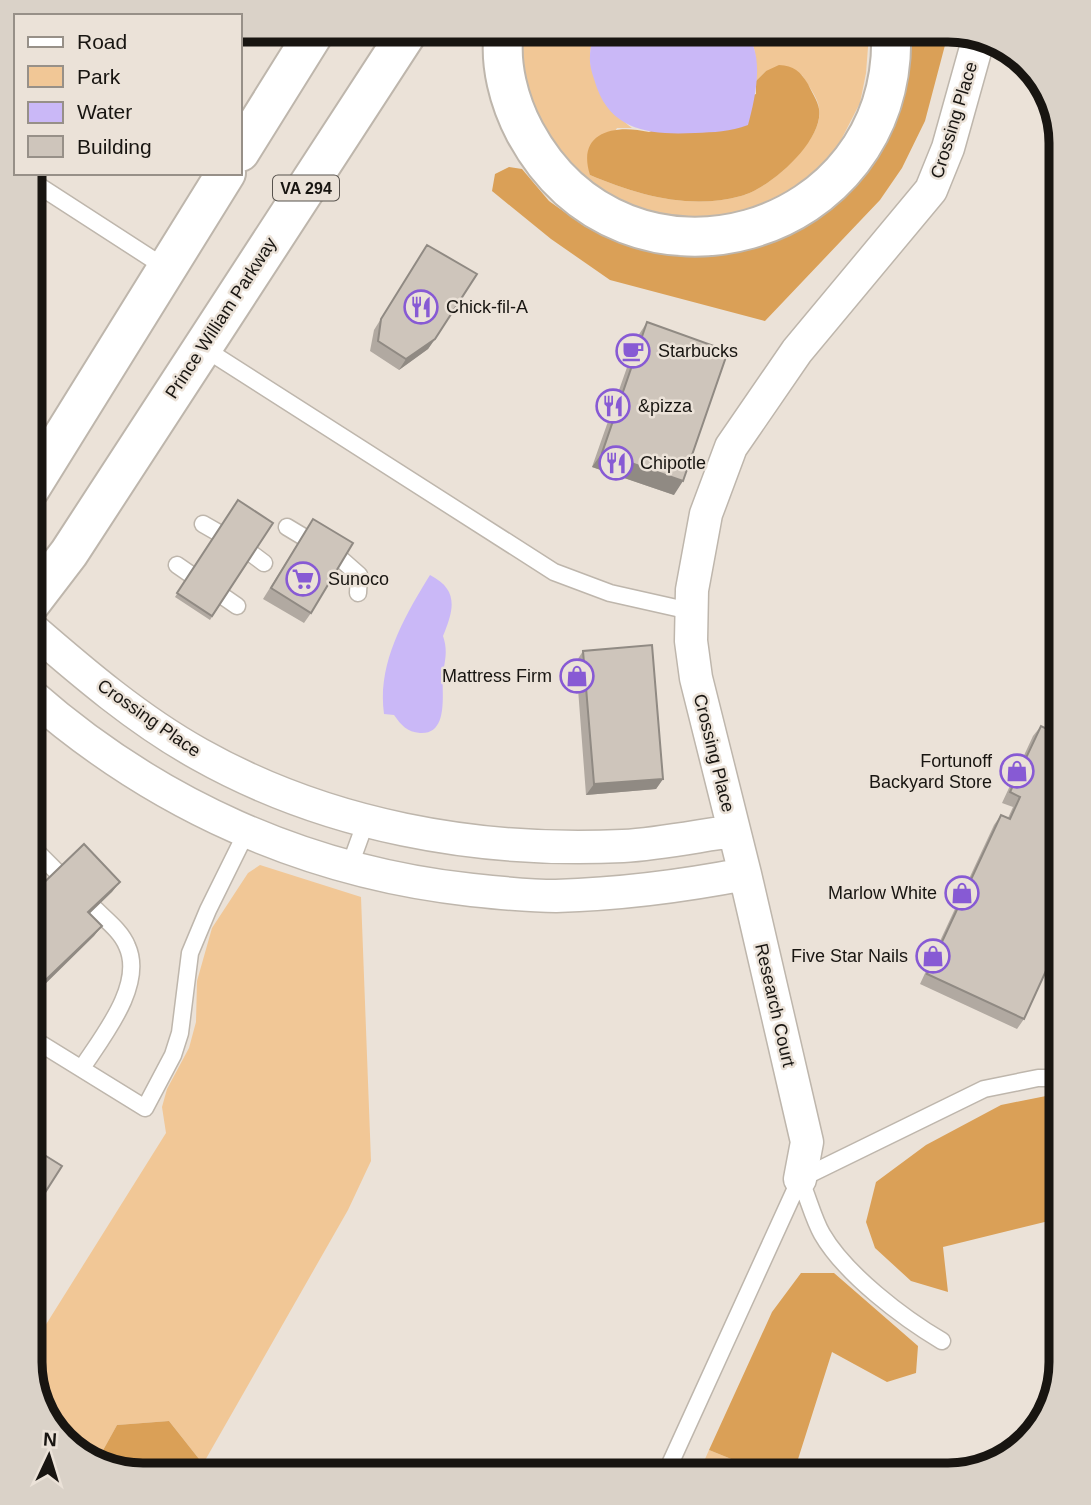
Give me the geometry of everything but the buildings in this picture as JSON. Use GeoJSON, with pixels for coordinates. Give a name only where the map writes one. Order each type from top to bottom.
{"type":"FeatureCollection","features":[{"type":"Feature","properties":{"kind":"highway"},"geometry":{"type":"LineString","coordinates":[[242,149],[309,42]]}},
{"type":"Feature","properties":{"kind":"highway","name":"Prince William Parkway"},"geometry":{"type":"LineString","coordinates":[[42,589],[69,554],[401,42]]}},
{"type":"Feature","properties":{"kind":"highway"},"geometry":{"type":"LineString","coordinates":[[504,42],[505,79],[518,119],[535,150],[578,197],[607,216],[639,230],[674,237],[709,237],[751,229],[777,219],[802,206],[830,184],[854,158],[873,130],[885,98],[891,65],[891,42]]}},
{"type":"Feature","properties":{"kind":"highway"},"geometry":{"type":"LineString","coordinates":[[42,470],[225,175]]}},
{"type":"Feature","properties":{"kind":"street","name":"Crossing Place"},"geometry":{"type":"LineString","coordinates":[[42,637],[133,711],[201,755],[288,795],[366,821],[443,837],[541,847],[626,845],[733,831],[696,678],[690,611],[704,524],[731,447],[797,351],[932,190],[948,148],[976,46]]}},
{"type":"Feature","properties":{"kind":"street"},"geometry":{"type":"LineString","coordinates":[[42,704],[88,740],[183,800],[246,833],[349,868],[430,886],[554,896],[674,888],[745,874]]}},
{"type":"Feature","properties":{"kind":"street","name":"Research Court"},"geometry":{"type":"LineString","coordinates":[[733,831],[807,1142],[800,1179]]}},
{"type":"Feature","properties":{"kind":"lane"},"geometry":{"type":"LineString","coordinates":[[42,188],[166,268]]}},
{"type":"Feature","properties":{"kind":"lane"},"geometry":{"type":"LineString","coordinates":[[202,347],[554,572],[610,593],[690,611]]}},
{"type":"Feature","properties":{"kind":"lane"},"geometry":{"type":"LineString","coordinates":[[287,527],[302,536]]}},
{"type":"Feature","properties":{"kind":"lane"},"geometry":{"type":"LineString","coordinates":[[342,560],[359,576],[358,593]]}},
{"type":"Feature","properties":{"kind":"lane"},"geometry":{"type":"LineString","coordinates":[[349,868],[366,821]]}},
{"type":"Feature","properties":{"kind":"lane"},"geometry":{"type":"LineString","coordinates":[[42,1044],[145,1108],[173,1055],[180,1032],[190,953],[246,833]]}},
{"type":"Feature","properties":{"kind":"lane"},"geometry":{"type":"LineString","coordinates":[[42,857],[58,873]]}},
{"type":"Feature","properties":{"kind":"lane"},"geometry":{"type":"LineString","coordinates":[[82,1068],[122,1005],[130,983],[128,947],[95,909]]}},
{"type":"Feature","properties":{"kind":"lane"},"geometry":{"type":"LineString","coordinates":[[670,1463],[800,1179],[984,1089],[1049,1078]]}},
{"type":"Feature","properties":{"kind":"lane"},"geometry":{"type":"LineString","coordinates":[[800,1179],[822,1234],[845,1265],[875,1292],[942,1341]]}},
{"type":"Feature","properties":{"kind":"green space"},"geometry":{"type":"Polygon","coordinates":[[[517,42],[592,42],[590,58],[594,76],[611,106],[632,128],[617,128],[590,175],[626,189],[664,198],[683,201],[722,200],[741,196],[772,180],[801,151],[818,121],[818,104],[802,75],[766,71],[756,81],[756,60],[752,42],[868,42],[860,103],[841,140],[824,165],[807,182],[759,210],[699,222],[636,211],[574,175],[521,91],[517,42]]]}},
{"type":"Feature","properties":{"kind":"green space"},"geometry":{"type":"Polygon","coordinates":[[[260,865],[361,897],[371,1161],[348,1210],[204,1463],[169,1421],[117,1425],[101,1454],[84,1444],[84,1421],[61,1421],[55,1413],[45,1388],[42,1331],[166,1133],[162,1107],[167,1089],[189,1048],[196,1022],[197,981],[212,928],[248,873],[260,865]]]}},
{"type":"Feature","properties":{"kind":"green space"},"geometry":{"type":"Polygon","coordinates":[[[709,1450],[741,1463],[703,1463],[709,1450]]]}},
{"type":"Feature","properties":{"kind":"shaded area"},"geometry":{"type":"Polygon","coordinates":[[[896,42],[946,42],[925,121],[902,168],[880,200],[765,321],[610,280],[551,239],[492,191],[495,174],[509,167],[522,169],[549,201],[584,226],[616,241],[664,250],[820,210],[896,42]]]}},
{"type":"Feature","properties":{"kind":"shaded area"},"geometry":{"type":"Polygon","coordinates":[[[779,65],[793,68],[805,79],[819,109],[818,122],[804,149],[792,162],[753,192],[722,200],[683,201],[626,189],[590,175],[587,160],[589,149],[594,140],[602,134],[624,129],[649,132],[756,94],[756,81],[766,71],[779,65]]]}},
{"type":"Feature","properties":{"kind":"shaded area"},"geometry":{"type":"Polygon","coordinates":[[[1049,1095],[1049,1221],[943,1247],[948,1292],[911,1281],[875,1248],[866,1222],[876,1182],[926,1145],[1001,1105],[1049,1095]]]}},
{"type":"Feature","properties":{"kind":"shaded area"},"geometry":{"type":"Polygon","coordinates":[[[801,1273],[834,1273],[918,1346],[916,1373],[887,1382],[832,1352],[797,1463],[741,1463],[709,1450],[772,1312],[801,1273]]]}},
{"type":"Feature","properties":{"kind":"shaded area"},"geometry":{"type":"Polygon","coordinates":[[[169,1421],[202,1463],[136,1463],[101,1454],[117,1425],[169,1421]]]}},
{"type":"Feature","properties":{"kind":"water"},"geometry":{"type":"Polygon","coordinates":[[[592,42],[751,42],[757,62],[757,75],[748,125],[722,131],[664,133],[636,128],[624,122],[604,103],[597,88],[590,64],[592,42]]]}},
{"type":"Feature","properties":{"kind":"water"},"geometry":{"type":"Polygon","coordinates":[[[430,575],[446,587],[452,601],[443,636],[446,655],[440,720],[430,732],[420,733],[405,727],[394,715],[384,714],[383,695],[389,659],[402,624],[430,575]]]}},
{"type":"Feature","properties":{"kind":"place","name":"Chick-fil-A"},"geometry":{"type":"Point","coordinates":[421,307]}},
{"type":"Feature","properties":{"kind":"place","name":"Starbucks"},"geometry":{"type":"Point","coordinates":[633,351]}},
{"type":"Feature","properties":{"kind":"place","name":"&pizza"},"geometry":{"type":"Point","coordinates":[613,406]}},
{"type":"Feature","properties":{"kind":"place","name":"Chipotle"},"geometry":{"type":"Point","coordinates":[616,463]}},
{"type":"Feature","properties":{"kind":"place","name":"Sunoco"},"geometry":{"type":"Point","coordinates":[303,579]}},
{"type":"Feature","properties":{"kind":"place","name":"Mattress Firm"},"geometry":{"type":"Point","coordinates":[577,676]}},
{"type":"Feature","properties":{"kind":"place","name":"Fortunoff Backyard Store"},"geometry":{"type":"Point","coordinates":[1017,771]}},
{"type":"Feature","properties":{"kind":"place","name":"Marlow White"},"geometry":{"type":"Point","coordinates":[962,893]}},
{"type":"Feature","properties":{"kind":"place","name":"Five Star Nails"},"geometry":{"type":"Point","coordinates":[933,956]}}]}
